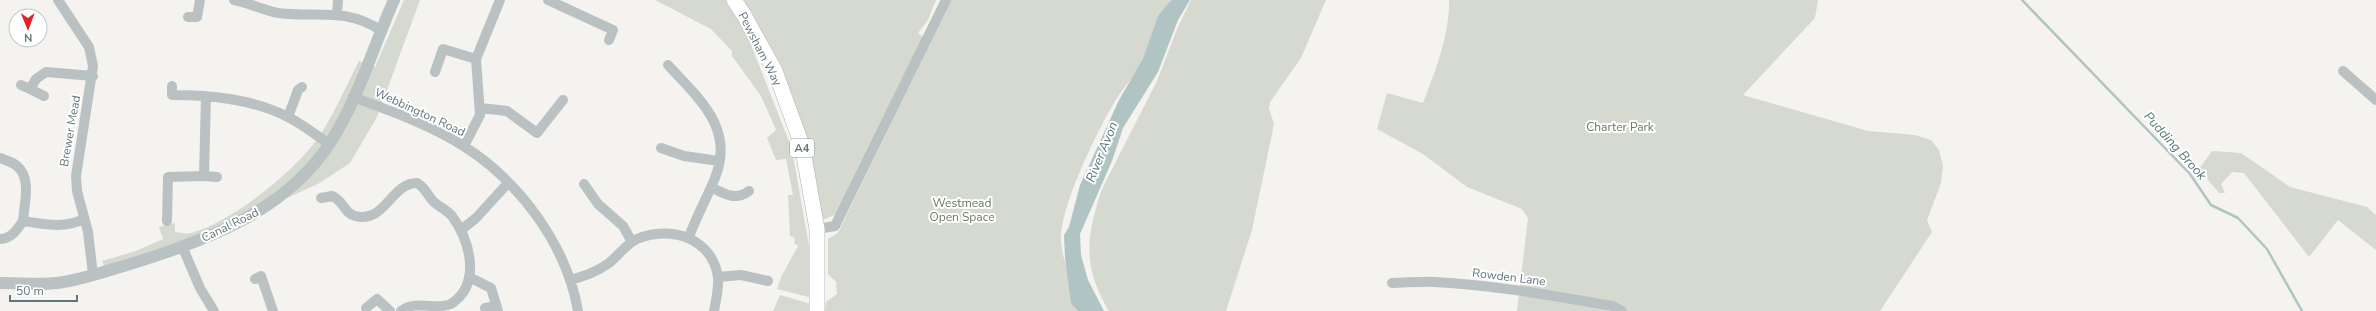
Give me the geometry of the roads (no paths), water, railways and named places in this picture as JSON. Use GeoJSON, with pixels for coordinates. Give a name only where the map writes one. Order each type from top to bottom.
{"type":"FeatureCollection","features":[{"type":"Feature","properties":{"kind":"main road","name":"Pewsham Way"},"geometry":{"type":"LineString","coordinates":[[734,0],[775,71],[799,137],[818,228],[817,311]]}},
{"type":"Feature","properties":{"kind":"street","name":"Brewer Mead"},"geometry":{"type":"LineString","coordinates":[[59,0],[89,47],[93,66],[93,76],[76,176],[88,232],[93,275]]}},
{"type":"Feature","properties":{"kind":"street"},"geometry":{"type":"LineString","coordinates":[[194,20],[200,0]]}},
{"type":"Feature","properties":{"kind":"street"},"geometry":{"type":"LineString","coordinates":[[234,0],[252,2],[287,14],[337,14],[369,22],[380,30]]}},
{"type":"Feature","properties":{"kind":"street"},"geometry":{"type":"LineString","coordinates":[[337,14],[338,0]]}},
{"type":"Feature","properties":{"kind":"street","name":"Canal Road"},"geometry":{"type":"LineString","coordinates":[[0,283],[57,283],[93,275],[182,246],[236,225],[262,210],[294,184],[329,144],[353,97],[380,30],[394,0]]}},
{"type":"Feature","properties":{"kind":"street"},"geometry":{"type":"LineString","coordinates":[[464,146],[478,121],[481,108],[476,76],[476,59],[500,0]]}},
{"type":"Feature","properties":{"kind":"street"},"geometry":{"type":"LineString","coordinates":[[548,0],[616,31],[609,40]]}},
{"type":"Feature","properties":{"kind":"street"},"geometry":{"type":"LineString","coordinates":[[818,228],[835,226],[946,0]]}},
{"type":"Feature","properties":{"kind":"street"},"geometry":{"type":"LineString","coordinates":[[435,72],[444,47],[476,59]]}},
{"type":"Feature","properties":{"kind":"street"},"geometry":{"type":"LineString","coordinates":[[668,65],[675,78],[715,120],[720,141],[719,161],[711,187],[689,237]]}},
{"type":"Feature","properties":{"kind":"street"},"geometry":{"type":"LineString","coordinates":[[2343,71],[2376,100]]}},
{"type":"Feature","properties":{"kind":"street"},"geometry":{"type":"LineString","coordinates":[[44,96],[26,87],[46,72],[93,76]]}},
{"type":"Feature","properties":{"kind":"street"},"geometry":{"type":"LineString","coordinates":[[288,117],[297,88]]}},
{"type":"Feature","properties":{"kind":"street"},"geometry":{"type":"LineString","coordinates":[[170,92],[255,104],[288,117],[329,144]]}},
{"type":"Feature","properties":{"kind":"street"},"geometry":{"type":"LineString","coordinates":[[204,176],[206,96]]}},
{"type":"Feature","properties":{"kind":"street","name":"Webbington Road"},"geometry":{"type":"LineString","coordinates":[[353,97],[434,130],[464,146],[508,183],[523,199],[540,222],[559,254],[570,280],[578,311]]}},
{"type":"Feature","properties":{"kind":"street"},"geometry":{"type":"LineString","coordinates":[[481,108],[507,111],[535,136],[563,100]]}},
{"type":"Feature","properties":{"kind":"street"},"geometry":{"type":"LineString","coordinates":[[666,152],[719,161]]}},
{"type":"Feature","properties":{"kind":"street"},"geometry":{"type":"LineString","coordinates":[[0,158],[17,166],[24,177],[26,189],[23,221],[17,230],[7,239],[0,239]]}},
{"type":"Feature","properties":{"kind":"street"},"geometry":{"type":"LineString","coordinates":[[165,214],[164,177],[217,176]]}},
{"type":"Feature","properties":{"kind":"street"},"geometry":{"type":"LineString","coordinates":[[321,198],[332,196],[338,199],[347,212],[354,216],[364,216],[383,209],[402,186],[417,183],[425,188],[436,204],[452,215],[461,230],[471,260],[470,278],[460,296],[447,306],[439,309],[414,306],[401,311]]}},
{"type":"Feature","properties":{"kind":"street"},"geometry":{"type":"LineString","coordinates":[[461,230],[476,218],[508,183]]}},
{"type":"Feature","properties":{"kind":"street"},"geometry":{"type":"LineString","coordinates":[[584,184],[598,204],[623,226],[632,242]]}},
{"type":"Feature","properties":{"kind":"street"},"geometry":{"type":"LineString","coordinates":[[711,187],[732,196],[741,196],[749,191]]}},
{"type":"Feature","properties":{"kind":"street"},"geometry":{"type":"LineString","coordinates":[[23,221],[58,225],[75,223],[84,218]]}},
{"type":"Feature","properties":{"kind":"street"},"geometry":{"type":"LineString","coordinates":[[570,280],[599,270],[632,242],[660,234],[674,233],[689,237],[707,252],[718,277],[714,311]]}},
{"type":"Feature","properties":{"kind":"street"},"geometry":{"type":"LineString","coordinates":[[182,246],[200,288],[214,311]]}},
{"type":"Feature","properties":{"kind":"street"},"geometry":{"type":"LineString","coordinates":[[718,277],[741,275],[768,281]]}},
{"type":"Feature","properties":{"kind":"street"},"geometry":{"type":"LineString","coordinates":[[255,278],[261,276],[273,311]]}},
{"type":"Feature","properties":{"kind":"street"},"geometry":{"type":"LineString","coordinates":[[470,278],[491,288],[497,308],[485,308]]}},
{"type":"Feature","properties":{"kind":"street","name":"Rowden Lane"},"geometry":{"type":"LineString","coordinates":[[1392,283],[1432,282],[1547,294],[1613,306],[1622,311]]}},
{"type":"Feature","properties":{"kind":"street"},"geometry":{"type":"LineString","coordinates":[[366,308],[377,299],[390,311]]}},
{"type":"Feature","properties":{"kind":"water","name":"River Avon"},"geometry":{"type":"Polygon","coordinates":[[[1171,0],[1190,0],[1178,20],[1158,72],[1123,128],[1112,161],[1080,234],[1081,255],[1088,280],[1104,311],[1078,311],[1071,303],[1065,258],[1064,235],[1069,227],[1080,185],[1119,100],[1143,59],[1158,16],[1171,0]]]}},
{"type":"Feature","properties":{"kind":"waterway","name":"Pudding Brook"},"geometry":{"type":"LineString","coordinates":[[2022,0],[2190,174],[2211,205],[2238,218],[2267,249],[2302,311]]}},
{"type":"Feature","properties":{"kind":"park label","name":"Charter Park"},"geometry":{"type":"Point","coordinates":[1620,127]}},
{"type":"Feature","properties":{"kind":"park label","name":"Westmead Open Space"},"geometry":{"type":"Point","coordinates":[962,210]}}]}
